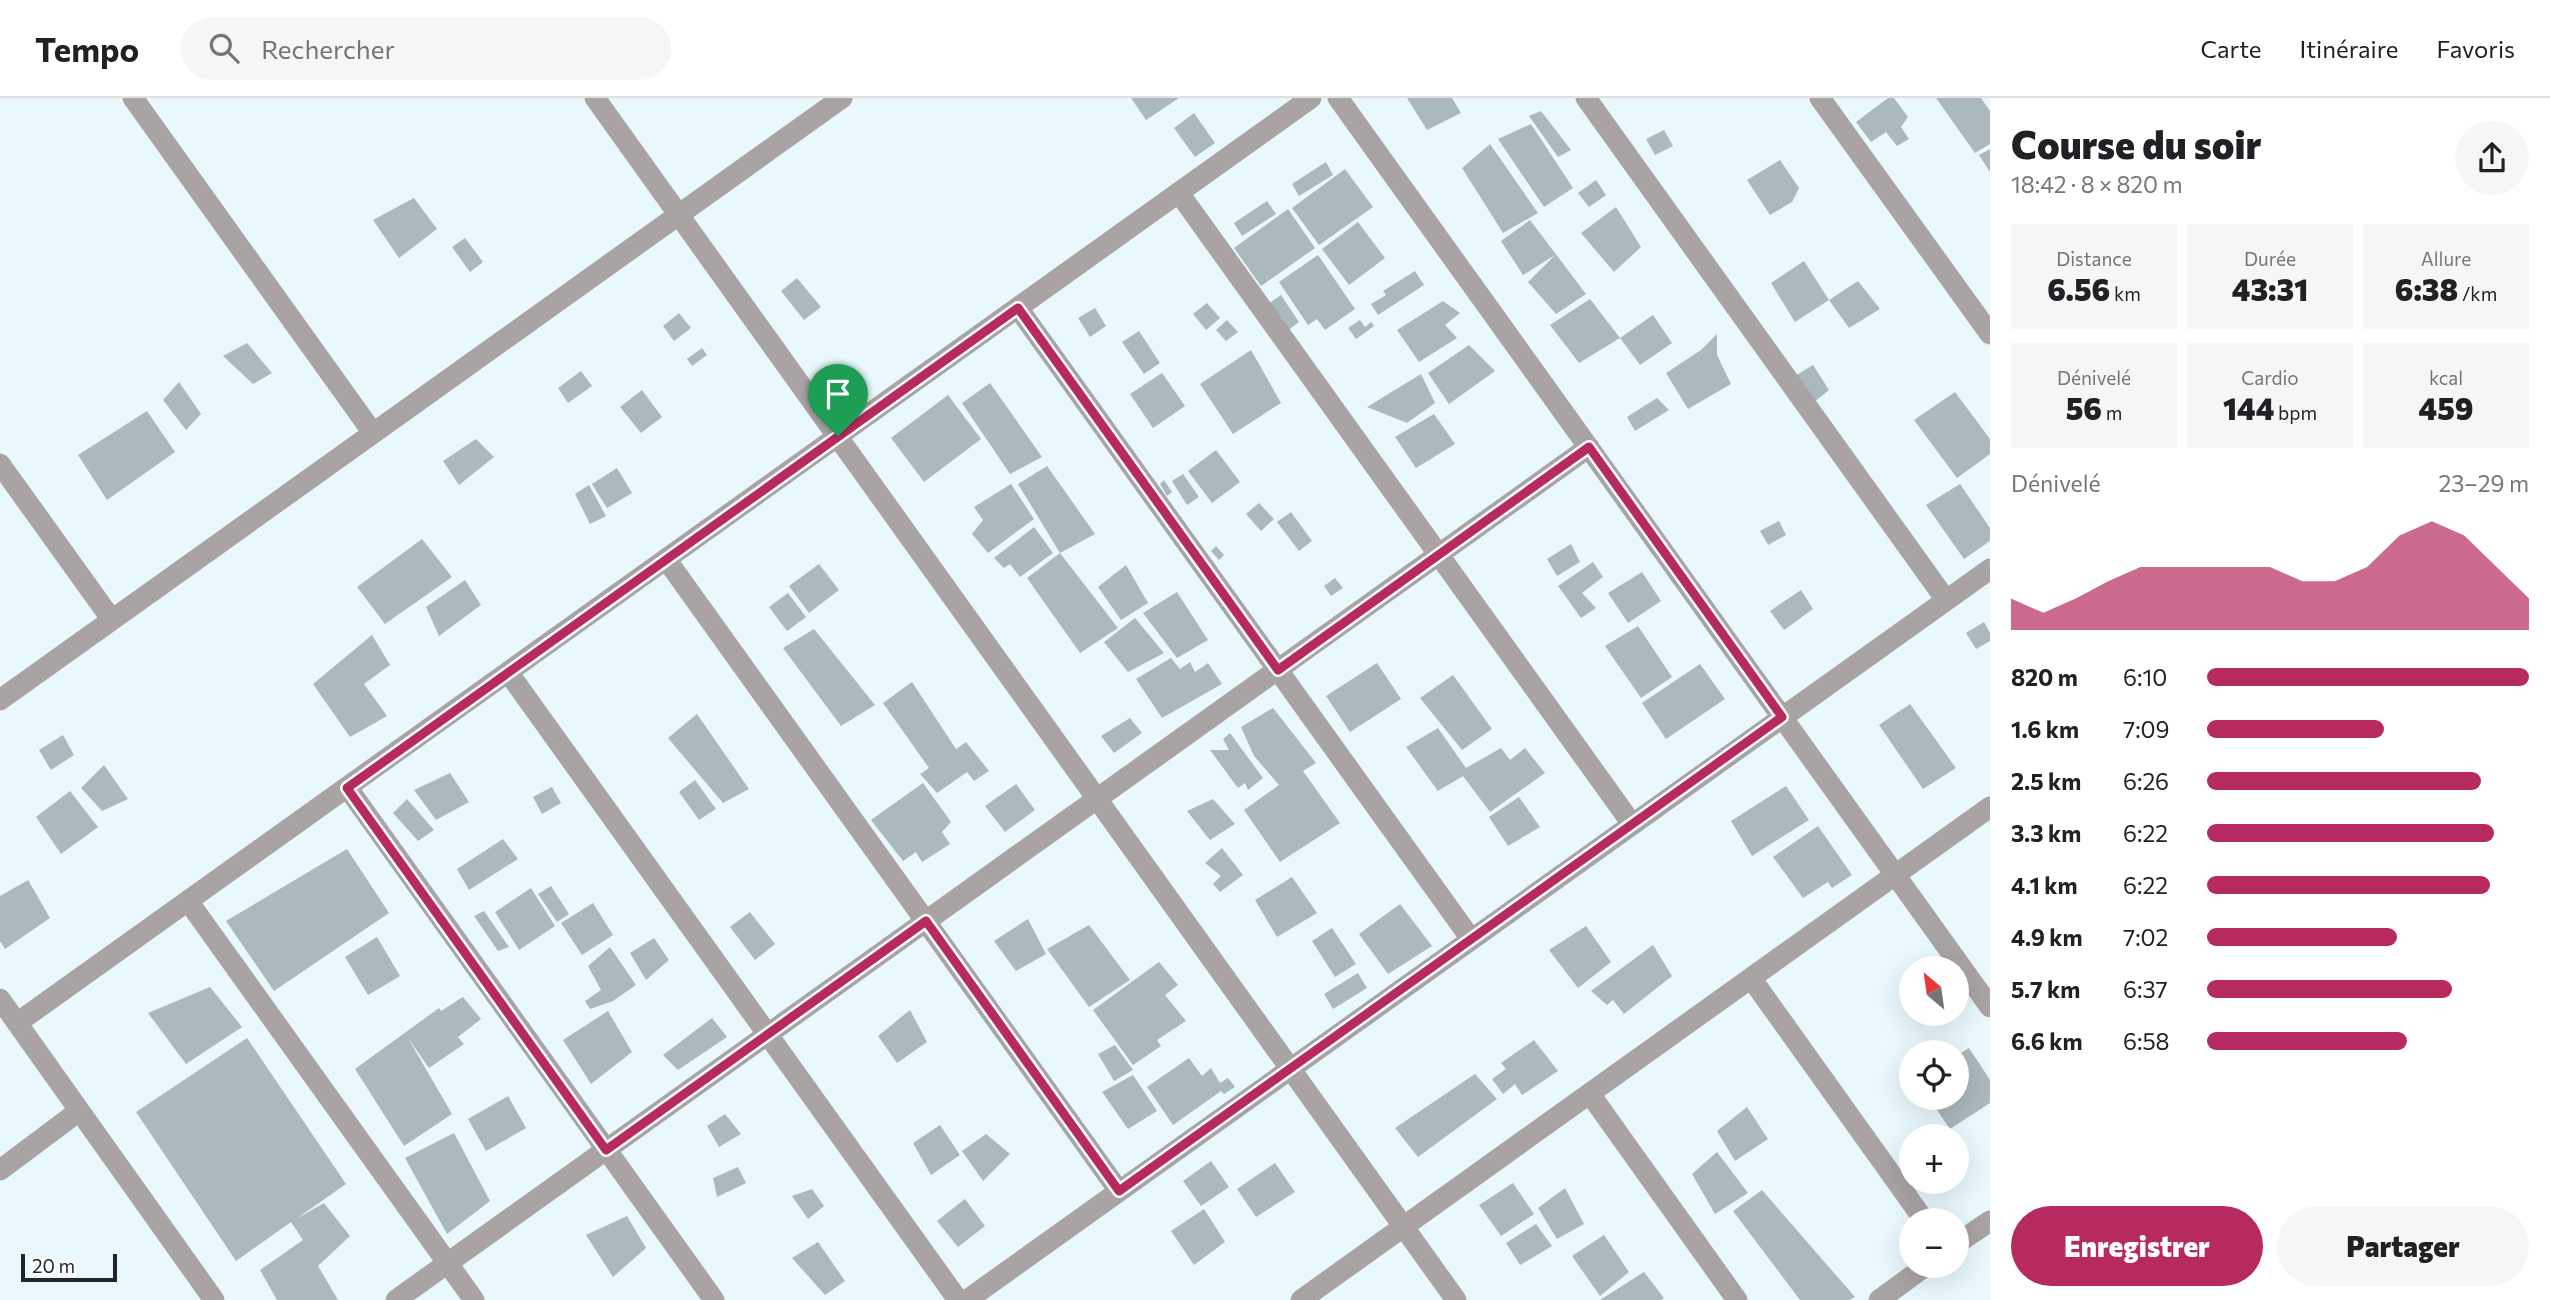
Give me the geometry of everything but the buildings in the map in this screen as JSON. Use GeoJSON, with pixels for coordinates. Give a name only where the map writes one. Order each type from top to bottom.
{"type":"FeatureCollection","features":[{"type":"Feature","properties":{"kind":"street"},"geometry":{"type":"LineString","coordinates":[[133,98],[373,433]]}},
{"type":"Feature","properties":{"kind":"street"},"geometry":{"type":"LineString","coordinates":[[595,98],[1457,1300]]}},
{"type":"Feature","properties":{"kind":"street"},"geometry":{"type":"LineString","coordinates":[[0,700],[842,98]]}},
{"type":"Feature","properties":{"kind":"street"},"geometry":{"type":"LineString","coordinates":[[17,1023],[1311,98]]}},
{"type":"Feature","properties":{"kind":"street"},"geometry":{"type":"LineString","coordinates":[[1338,98],[1990,1007]]}},
{"type":"Feature","properties":{"kind":"street"},"geometry":{"type":"LineString","coordinates":[[1586,98],[1946,600]]}},
{"type":"Feature","properties":{"kind":"street"},"geometry":{"type":"LineString","coordinates":[[1820,98],[1990,334]]}},
{"type":"Feature","properties":{"kind":"street"},"geometry":{"type":"LineString","coordinates":[[1179,192],[1632,824]]}},
{"type":"Feature","properties":{"kind":"street"},"geometry":{"type":"LineString","coordinates":[[1018,308],[1471,939]]}},
{"type":"Feature","properties":{"kind":"street"},"geometry":{"type":"LineString","coordinates":[[397,1300],[1589,447]]}},
{"type":"Feature","properties":{"kind":"street"},"geometry":{"type":"LineString","coordinates":[[0,464],[112,620]]}},
{"type":"Feature","properties":{"kind":"street"},"geometry":{"type":"LineString","coordinates":[[666,559],[1119,1191]]}},
{"type":"Feature","properties":{"kind":"street"},"geometry":{"type":"LineString","coordinates":[[967,1300],[1990,569]]}},
{"type":"Feature","properties":{"kind":"street"},"geometry":{"type":"LineString","coordinates":[[508,672],[958,1300]]}},
{"type":"Feature","properties":{"kind":"street"},"geometry":{"type":"LineString","coordinates":[[347,788],[714,1300]]}},
{"type":"Feature","properties":{"kind":"street"},"geometry":{"type":"LineString","coordinates":[[1301,1300],[1990,807]]}},
{"type":"Feature","properties":{"kind":"street"},"geometry":{"type":"LineString","coordinates":[[188,901],[474,1300]]}},
{"type":"Feature","properties":{"kind":"street"},"geometry":{"type":"LineString","coordinates":[[1751,978],[1915,1208]]}},
{"type":"Feature","properties":{"kind":"street"},"geometry":{"type":"LineString","coordinates":[[0,999],[214,1300]]}},
{"type":"Feature","properties":{"kind":"street"},"geometry":{"type":"LineString","coordinates":[[1590,1094],[1737,1300]]}},
{"type":"Feature","properties":{"kind":"street"},"geometry":{"type":"LineString","coordinates":[[0,1170],[79,1111]]}},
{"type":"Feature","properties":{"kind":"street"},"geometry":{"type":"LineString","coordinates":[[1969,1235],[1990,1221]]}},
{"type":"Feature","properties":{"kind":"street"},"geometry":{"type":"LineString","coordinates":[[1879,1300],[1909,1278]]}},
{"type":"Feature","properties":{"kind":"route"},"geometry":{"type":"LineString","coordinates":[[1018,308],[1278,670],[1589,447],[1782,717],[1119,1191],[926,921],[606,1150],[347,788],[838,436],[1018,308]]}}]}
